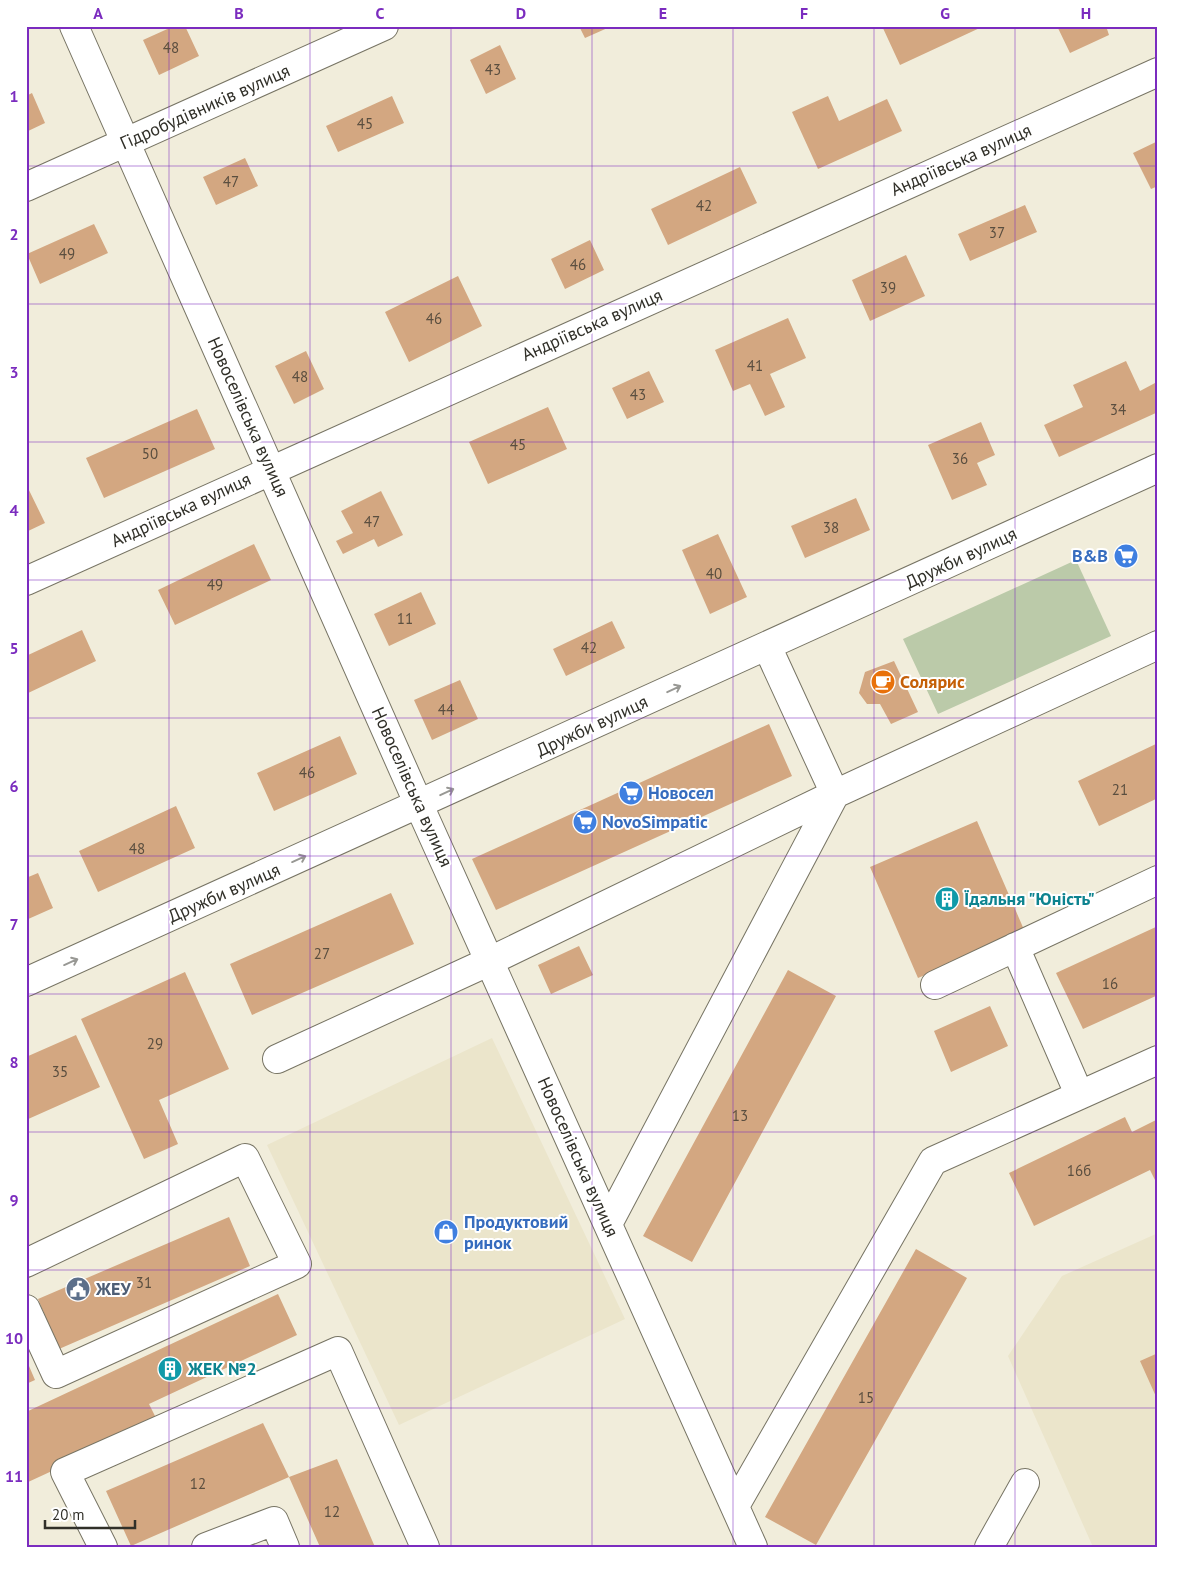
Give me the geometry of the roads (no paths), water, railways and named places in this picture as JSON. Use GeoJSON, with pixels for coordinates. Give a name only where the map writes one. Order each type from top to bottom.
{"type":"FeatureCollection","features":[{"type":"Feature","properties":{"kind":"street","name":"Новоселівська вулиця"},"geometry":{"type":"LineString","coordinates":[[74,26],[419,805],[753,1547]]}},
{"type":"Feature","properties":{"kind":"street","name":"Гідробудівників вулиця"},"geometry":{"type":"LineString","coordinates":[[26,187],[384,26]]}},
{"type":"Feature","properties":{"kind":"street","name":"Андріївська вулиця"},"geometry":{"type":"LineString","coordinates":[[26,581],[271,469],[1158,72]]}},
{"type":"Feature","properties":{"kind":"street","name":"Дружби вулиця"},"geometry":{"type":"LineString","coordinates":[[26,982],[1158,468]]}},
{"type":"Feature","properties":{"kind":"street"},"geometry":{"type":"LineString","coordinates":[[277,1060],[490,961],[835,794],[1158,645]]}},
{"type":"Feature","properties":{"kind":"street"},"geometry":{"type":"LineString","coordinates":[[767,646],[835,794]]}},
{"type":"Feature","properties":{"kind":"street"},"geometry":{"type":"LineString","coordinates":[[608,1224],[835,794]]}},
{"type":"Feature","properties":{"kind":"street"},"geometry":{"type":"LineString","coordinates":[[935,985],[1158,880]]}},
{"type":"Feature","properties":{"kind":"street"},"geometry":{"type":"LineString","coordinates":[[1015,947],[1079,1094]]}},
{"type":"Feature","properties":{"kind":"street"},"geometry":{"type":"LineString","coordinates":[[735,1506],[933,1161],[1158,1060]]}},
{"type":"Feature","properties":{"kind":"street"},"geometry":{"type":"LineString","coordinates":[[26,1263],[245,1158],[297,1264],[56,1374],[26,1309]]}},
{"type":"Feature","properties":{"kind":"street"},"geometry":{"type":"LineString","coordinates":[[103,1547],[65,1472],[338,1351],[425,1547]]}},
{"type":"Feature","properties":{"kind":"street"},"geometry":{"type":"LineString","coordinates":[[989,1547],[1026,1483]]}},
{"type":"Feature","properties":{"kind":"street"},"geometry":{"type":"LineString","coordinates":[[206,1547],[274,1521],[285,1547]]}},
{"type":"Feature","properties":{"kind":"place","name":"В&В"},"geometry":{"type":"Point","coordinates":[1126,556]}},
{"type":"Feature","properties":{"kind":"place","name":"Солярис"},"geometry":{"type":"Point","coordinates":[883,682]}},
{"type":"Feature","properties":{"kind":"place","name":"Новосел"},"geometry":{"type":"Point","coordinates":[631,793]}},
{"type":"Feature","properties":{"kind":"place","name":"NovoSimpatic"},"geometry":{"type":"Point","coordinates":[585,822]}},
{"type":"Feature","properties":{"kind":"place","name":"Їдальня \"Юність\""},"geometry":{"type":"Point","coordinates":[947,899]}},
{"type":"Feature","properties":{"kind":"place","name":"Продуктовий ринок"},"geometry":{"type":"Point","coordinates":[446,1232]}},
{"type":"Feature","properties":{"kind":"place","name":"ЖЕУ"},"geometry":{"type":"Point","coordinates":[78,1289]}},
{"type":"Feature","properties":{"kind":"place","name":"ЖЕК №2"},"geometry":{"type":"Point","coordinates":[170,1369]}}]}
